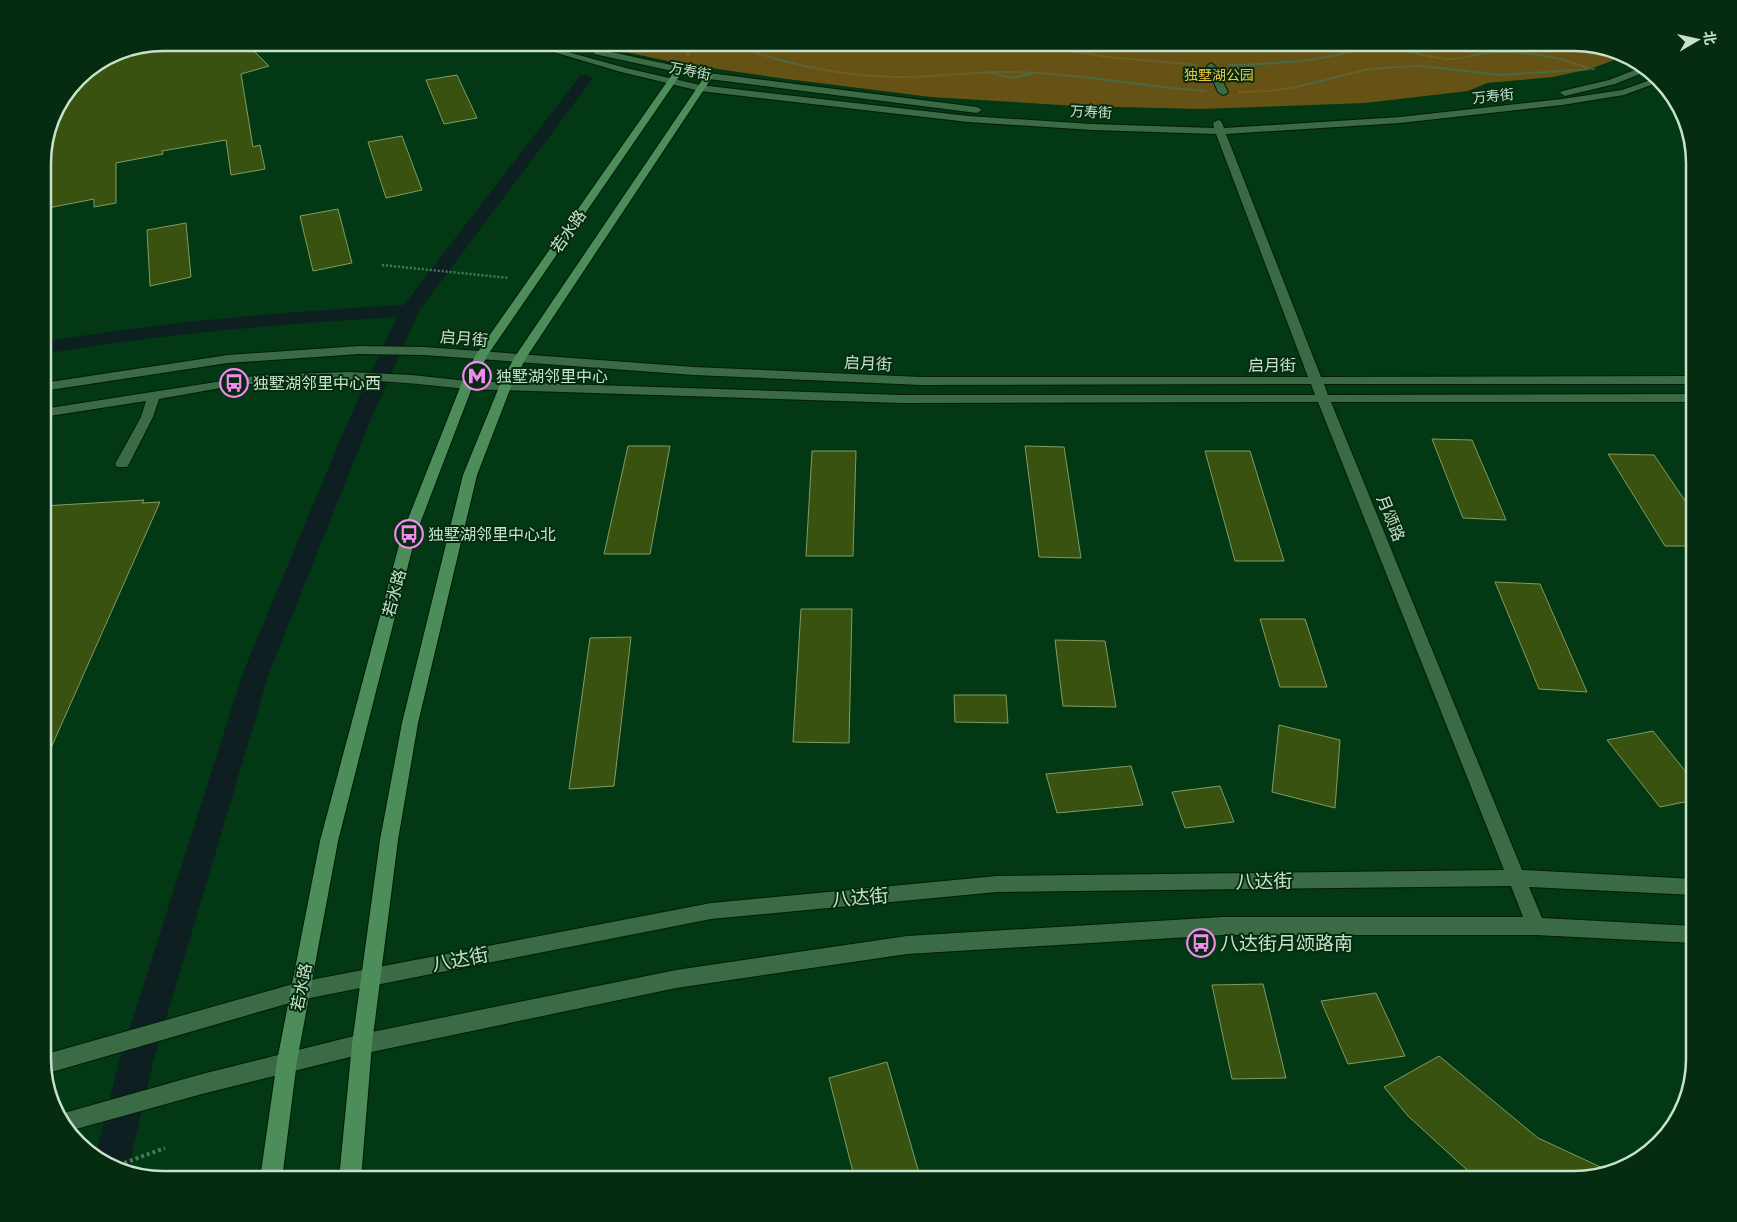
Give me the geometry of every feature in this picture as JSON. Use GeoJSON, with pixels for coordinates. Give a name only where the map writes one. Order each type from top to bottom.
{"type":"FeatureCollection","features":[{"type":"Feature","properties":{"kind":"main road","name":"若水路"},"geometry":{"type":"LineString","coordinates":[[272,1171],[287,1061],[329,841],[410,534],[467,385],[481,356],[679,70]]}},
{"type":"Feature","properties":{"kind":"main road","name":"若水路"},"geometry":{"type":"LineString","coordinates":[[351,1171],[362,1044],[389,840],[410,723],[470,475],[505,386],[520,358],[709,76]]}},
{"type":"Feature","properties":{"kind":"street","name":"万寿街"},"geometry":{"type":"LineString","coordinates":[[575,51],[624,70],[700,88],[968,120],[1092,126],[1219,126],[1400,120],[1562,102],[1624,92],[1651,82]]}},
{"type":"Feature","properties":{"kind":"street","name":"万寿街"},"geometry":{"type":"LineString","coordinates":[[597,51],[709,76],[972,109],[1065,115]]}},
{"type":"Feature","properties":{"kind":"street"},"geometry":{"type":"LineString","coordinates":[[1211,66],[1223,92]]}},
{"type":"Feature","properties":{"kind":"street","name":"万寿街"},"geometry":{"type":"LineString","coordinates":[[1092,117],[1219,126],[1560,94],[1612,82],[1638,72]]}},
{"type":"Feature","properties":{"kind":"street","name":"月颂路"},"geometry":{"type":"LineString","coordinates":[[1219,126],[1316,381],[1536,926]]}},
{"type":"Feature","properties":{"kind":"street","name":"启月街"},"geometry":{"type":"LineString","coordinates":[[51,386],[228,359],[359,350],[424,351],[694,371],[921,381],[1686,380]]}},
{"type":"Feature","properties":{"kind":"street","name":"启月街"},"geometry":{"type":"LineString","coordinates":[[51,412],[260,379],[349,376],[412,379],[467,385],[901,399],[1686,398]]}},
{"type":"Feature","properties":{"kind":"street"},"geometry":{"type":"LineString","coordinates":[[122,464],[147,417],[154,395]]}},
{"type":"Feature","properties":{"kind":"street","name":"八达街"},"geometry":{"type":"LineString","coordinates":[[51,1062],[300,991],[712,910],[997,884],[1516,878],[1686,887]]}},
{"type":"Feature","properties":{"kind":"street"},"geometry":{"type":"LineString","coordinates":[[70,1121],[287,1061],[362,1044],[676,979],[907,945],[1223,926],[1536,926],[1686,935]]}},
{"type":"Feature","properties":{"kind":"path"},"geometry":{"type":"LineString","coordinates":[[755,51],[803,64],[875,76],[899,77],[988,72],[1034,73],[1162,89],[1223,92],[1270,91],[1297,87],[1365,70],[1394,67],[1423,66],[1498,75],[1600,69]]}},
{"type":"Feature","properties":{"kind":"path"},"geometry":{"type":"LineString","coordinates":[[1411,51],[1449,59],[1500,52],[1524,52],[1568,61],[1590,69]]}},
{"type":"Feature","properties":{"kind":"path"},"geometry":{"type":"LineString","coordinates":[[988,72],[1012,78],[1034,73]]}},
{"type":"Feature","properties":{"kind":"path"},"geometry":{"type":"LineString","coordinates":[[382,265],[509,278]]}},
{"type":"Feature","properties":{"kind":"path"},"geometry":{"type":"LineString","coordinates":[[123,1163],[166,1148]]}},
{"type":"Feature","properties":{"kind":"green space","name":"独墅湖公园"},"geometry":{"type":"Polygon","coordinates":[[[621,51],[1574,51],[1603,55],[1616,59],[1590,69],[1553,77],[1487,83],[1468,91],[1365,103],[1201,109],[1077,106],[931,97],[677,63],[621,51]]]}},
{"type":"Feature","properties":{"kind":"building"},"geometry":{"type":"Polygon","coordinates":[[[156,51],[254,51],[269,66],[241,74],[253,147],[260,145],[265,169],[231,175],[226,140],[162,151],[163,154],[116,163],[116,203],[94,207],[94,199],[51,207],[51,156],[55,134],[60,120],[74,95],[95,74],[120,60],[141,53],[156,51]]]}},
{"type":"Feature","properties":{"kind":"building"},"geometry":{"type":"Polygon","coordinates":[[[457,75],[477,118],[444,124],[426,80],[457,75]]]}},
{"type":"Feature","properties":{"kind":"building"},"geometry":{"type":"Polygon","coordinates":[[[402,136],[422,190],[386,198],[368,142],[402,136]]]}},
{"type":"Feature","properties":{"kind":"building"},"geometry":{"type":"Polygon","coordinates":[[[338,209],[352,263],[313,271],[300,216],[338,209]]]}},
{"type":"Feature","properties":{"kind":"building"},"geometry":{"type":"Polygon","coordinates":[[[186,223],[191,277],[150,286],[147,230],[186,223]]]}},
{"type":"Feature","properties":{"kind":"building"},"geometry":{"type":"Polygon","coordinates":[[[1432,439],[1472,440],[1506,520],[1463,518],[1432,439]]]}},
{"type":"Feature","properties":{"kind":"building"},"geometry":{"type":"Polygon","coordinates":[[[628,446],[670,446],[650,554],[604,554],[628,446]]]}},
{"type":"Feature","properties":{"kind":"building"},"geometry":{"type":"Polygon","coordinates":[[[1025,446],[1064,447],[1081,558],[1039,557],[1025,446]]]}},
{"type":"Feature","properties":{"kind":"building"},"geometry":{"type":"Polygon","coordinates":[[[812,451],[856,451],[853,556],[806,556],[812,451]]]}},
{"type":"Feature","properties":{"kind":"building"},"geometry":{"type":"Polygon","coordinates":[[[1205,451],[1250,451],[1284,561],[1235,561],[1205,451]]]}},
{"type":"Feature","properties":{"kind":"building"},"geometry":{"type":"Polygon","coordinates":[[[1608,454],[1654,455],[1686,502],[1686,546],[1665,546],[1608,454]]]}},
{"type":"Feature","properties":{"kind":"building"},"geometry":{"type":"Polygon","coordinates":[[[144,500],[142,503],[160,502],[51,748],[51,506],[144,500]]]}},
{"type":"Feature","properties":{"kind":"building"},"geometry":{"type":"Polygon","coordinates":[[[1495,582],[1540,584],[1587,692],[1539,689],[1495,582]]]}},
{"type":"Feature","properties":{"kind":"building"},"geometry":{"type":"Polygon","coordinates":[[[801,609],[852,609],[849,743],[793,742],[801,609]]]}},
{"type":"Feature","properties":{"kind":"building"},"geometry":{"type":"Polygon","coordinates":[[[1260,619],[1305,619],[1327,687],[1280,687],[1260,619]]]}},
{"type":"Feature","properties":{"kind":"building"},"geometry":{"type":"Polygon","coordinates":[[[631,637],[614,786],[569,789],[590,638],[631,637]]]}},
{"type":"Feature","properties":{"kind":"building"},"geometry":{"type":"Polygon","coordinates":[[[1055,640],[1105,641],[1116,707],[1063,706],[1055,640]]]}},
{"type":"Feature","properties":{"kind":"building"},"geometry":{"type":"Polygon","coordinates":[[[954,695],[1006,695],[1008,723],[955,722],[954,695]]]}},
{"type":"Feature","properties":{"kind":"building"},"geometry":{"type":"Polygon","coordinates":[[[1279,725],[1340,740],[1335,808],[1272,792],[1279,725]]]}},
{"type":"Feature","properties":{"kind":"building"},"geometry":{"type":"Polygon","coordinates":[[[1653,731],[1686,772],[1686,802],[1660,807],[1607,740],[1653,731]]]}},
{"type":"Feature","properties":{"kind":"building"},"geometry":{"type":"Polygon","coordinates":[[[1131,766],[1143,805],[1057,813],[1046,774],[1131,766]]]}},
{"type":"Feature","properties":{"kind":"building"},"geometry":{"type":"Polygon","coordinates":[[[1220,786],[1234,822],[1185,828],[1172,792],[1220,786]]]}},
{"type":"Feature","properties":{"kind":"building"},"geometry":{"type":"Polygon","coordinates":[[[1263,984],[1286,1078],[1232,1079],[1212,985],[1263,984]]]}},
{"type":"Feature","properties":{"kind":"building"},"geometry":{"type":"Polygon","coordinates":[[[1376,993],[1405,1056],[1348,1064],[1321,1001],[1376,993]]]}},
{"type":"Feature","properties":{"kind":"building"},"geometry":{"type":"Polygon","coordinates":[[[1439,1056],[1538,1138],[1601,1167],[1574,1171],[1468,1171],[1408,1116],[1384,1087],[1439,1056]]]}},
{"type":"Feature","properties":{"kind":"building"},"geometry":{"type":"Polygon","coordinates":[[[887,1062],[918,1171],[853,1171],[829,1078],[887,1062]]]}},
{"type":"Feature","properties":{"kind":"waterway"},"geometry":{"type":"LineString","coordinates":[[410,310],[585,79]]}},
{"type":"Feature","properties":{"kind":"waterway"},"geometry":{"type":"LineString","coordinates":[[51,347],[226,323],[410,310]]}},
{"type":"Feature","properties":{"kind":"waterway"},"geometry":{"type":"LineString","coordinates":[[113,1158],[136,1062],[257,670],[357,426],[410,310]]}},
{"type":"Feature","properties":{"kind":"place","name":"独墅湖邻里中心"},"geometry":{"type":"Point","coordinates":[477,376]}},
{"type":"Feature","properties":{"kind":"place","name":"独墅湖邻里中心西"},"geometry":{"type":"Point","coordinates":[234,383]}},
{"type":"Feature","properties":{"kind":"place","name":"独墅湖邻里中心北"},"geometry":{"type":"Point","coordinates":[409,534]}},
{"type":"Feature","properties":{"kind":"place","name":"八达街月颂路南"},"geometry":{"type":"Point","coordinates":[1201,943]}}]}
